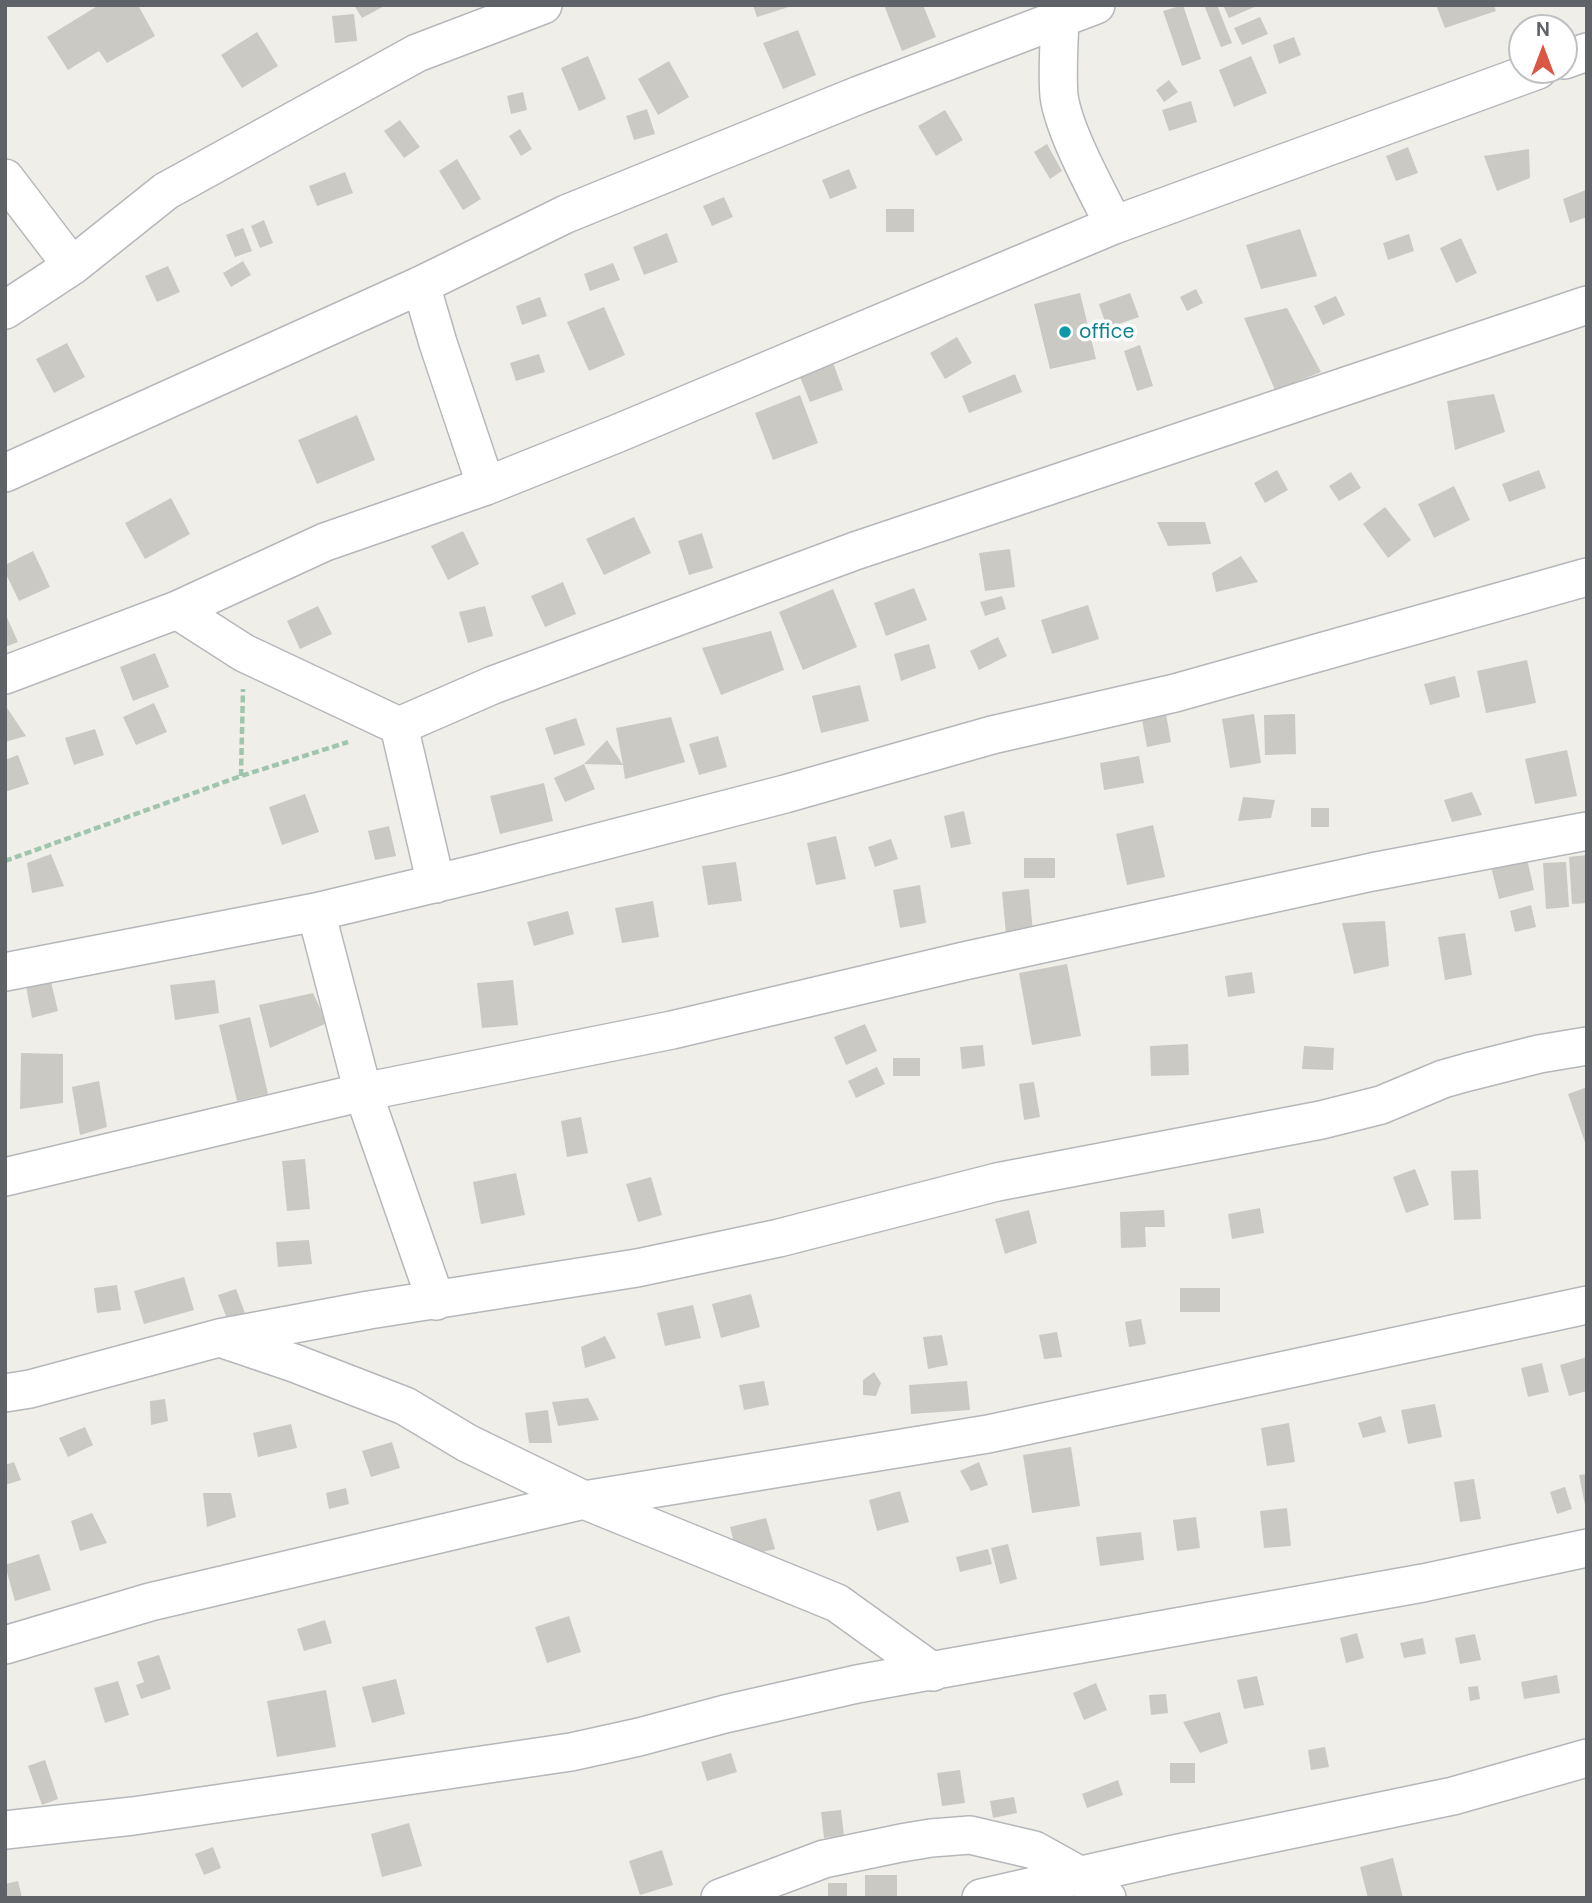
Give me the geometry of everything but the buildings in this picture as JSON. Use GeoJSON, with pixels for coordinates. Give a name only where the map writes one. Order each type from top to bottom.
{"type":"FeatureCollection","features":[{"type":"Feature","properties":{"kind":"street"},"geometry":{"type":"LineString","coordinates":[[5,310],[72,266],[166,191],[417,53],[544,5]]}},
{"type":"Feature","properties":{"kind":"street"},"geometry":{"type":"LineString","coordinates":[[5,473],[421,285],[566,214],[859,95],[1096,5]]}},
{"type":"Feature","properties":{"kind":"street"},"geometry":{"type":"LineString","coordinates":[[1060,20],[1060,98],[1073,138],[1114,225]]}},
{"type":"Feature","properties":{"kind":"street"},"geometry":{"type":"LineString","coordinates":[[5,675],[177,610],[325,542],[486,486],[1114,225],[1508,81]]}},
{"type":"Feature","properties":{"kind":"street"},"geometry":{"type":"LineString","coordinates":[[5,178],[72,266]]}},
{"type":"Feature","properties":{"kind":"street"},"geometry":{"type":"LineString","coordinates":[[421,285],[486,486]]}},
{"type":"Feature","properties":{"kind":"street"},"geometry":{"type":"LineString","coordinates":[[177,610],[244,653],[399,726],[493,685],[855,551],[1587,305]]}},
{"type":"Feature","properties":{"kind":"street"},"geometry":{"type":"LineString","coordinates":[[5,972],[316,912],[436,884],[785,794],[992,734],[1175,692],[1587,577]]}},
{"type":"Feature","properties":{"kind":"street"},"geometry":{"type":"LineString","coordinates":[[399,726],[436,884]]}},
{"type":"Feature","properties":{"kind":"street"},"geometry":{"type":"LineString","coordinates":[[5,1177],[363,1092],[672,1030],[964,961],[1372,872],[1587,831]]}},
{"type":"Feature","properties":{"kind":"street"},"geometry":{"type":"LineString","coordinates":[[316,912],[363,1092],[436,1301]]}},
{"type":"Feature","properties":{"kind":"street"},"geometry":{"type":"LineString","coordinates":[[5,1393],[41,1386],[219,1338],[369,1310],[663,1263],[779,1238],[997,1182],[1321,1120],[1381,1105],[1443,1079],[1468,1072],[1539,1054],[1587,1046]]}},
{"type":"Feature","properties":{"kind":"street"},"geometry":{"type":"LineString","coordinates":[[5,1645],[150,1602],[584,1500],[988,1434],[1587,1305]]}},
{"type":"Feature","properties":{"kind":"street"},"geometry":{"type":"LineString","coordinates":[[219,1338],[294,1363],[405,1406],[467,1443],[584,1500],[836,1603],[933,1672]]}},
{"type":"Feature","properties":{"kind":"street"},"geometry":{"type":"LineString","coordinates":[[5,1830],[134,1816],[571,1752],[857,1684],[1423,1583],[1587,1548]]}},
{"type":"Feature","properties":{"kind":"street"},"geometry":{"type":"LineString","coordinates":[[981,1898],[1453,1796],[1587,1758]]}},
{"type":"Feature","properties":{"kind":"street"},"geometry":{"type":"LineString","coordinates":[[720,1898],[824,1859],[932,1838],[970,1835],[1034,1850],[1079,1875],[1107,1898]]}},
{"type":"Feature","properties":{"kind":"path"},"geometry":{"type":"LineString","coordinates":[[241,776],[244,653]]}},
{"type":"Feature","properties":{"kind":"path"},"geometry":{"type":"LineString","coordinates":[[5,861],[241,776],[399,726]]}},
{"type":"Feature","properties":{"kind":"place","name":"office"},"geometry":{"type":"Point","coordinates":[1065,332]}}]}
